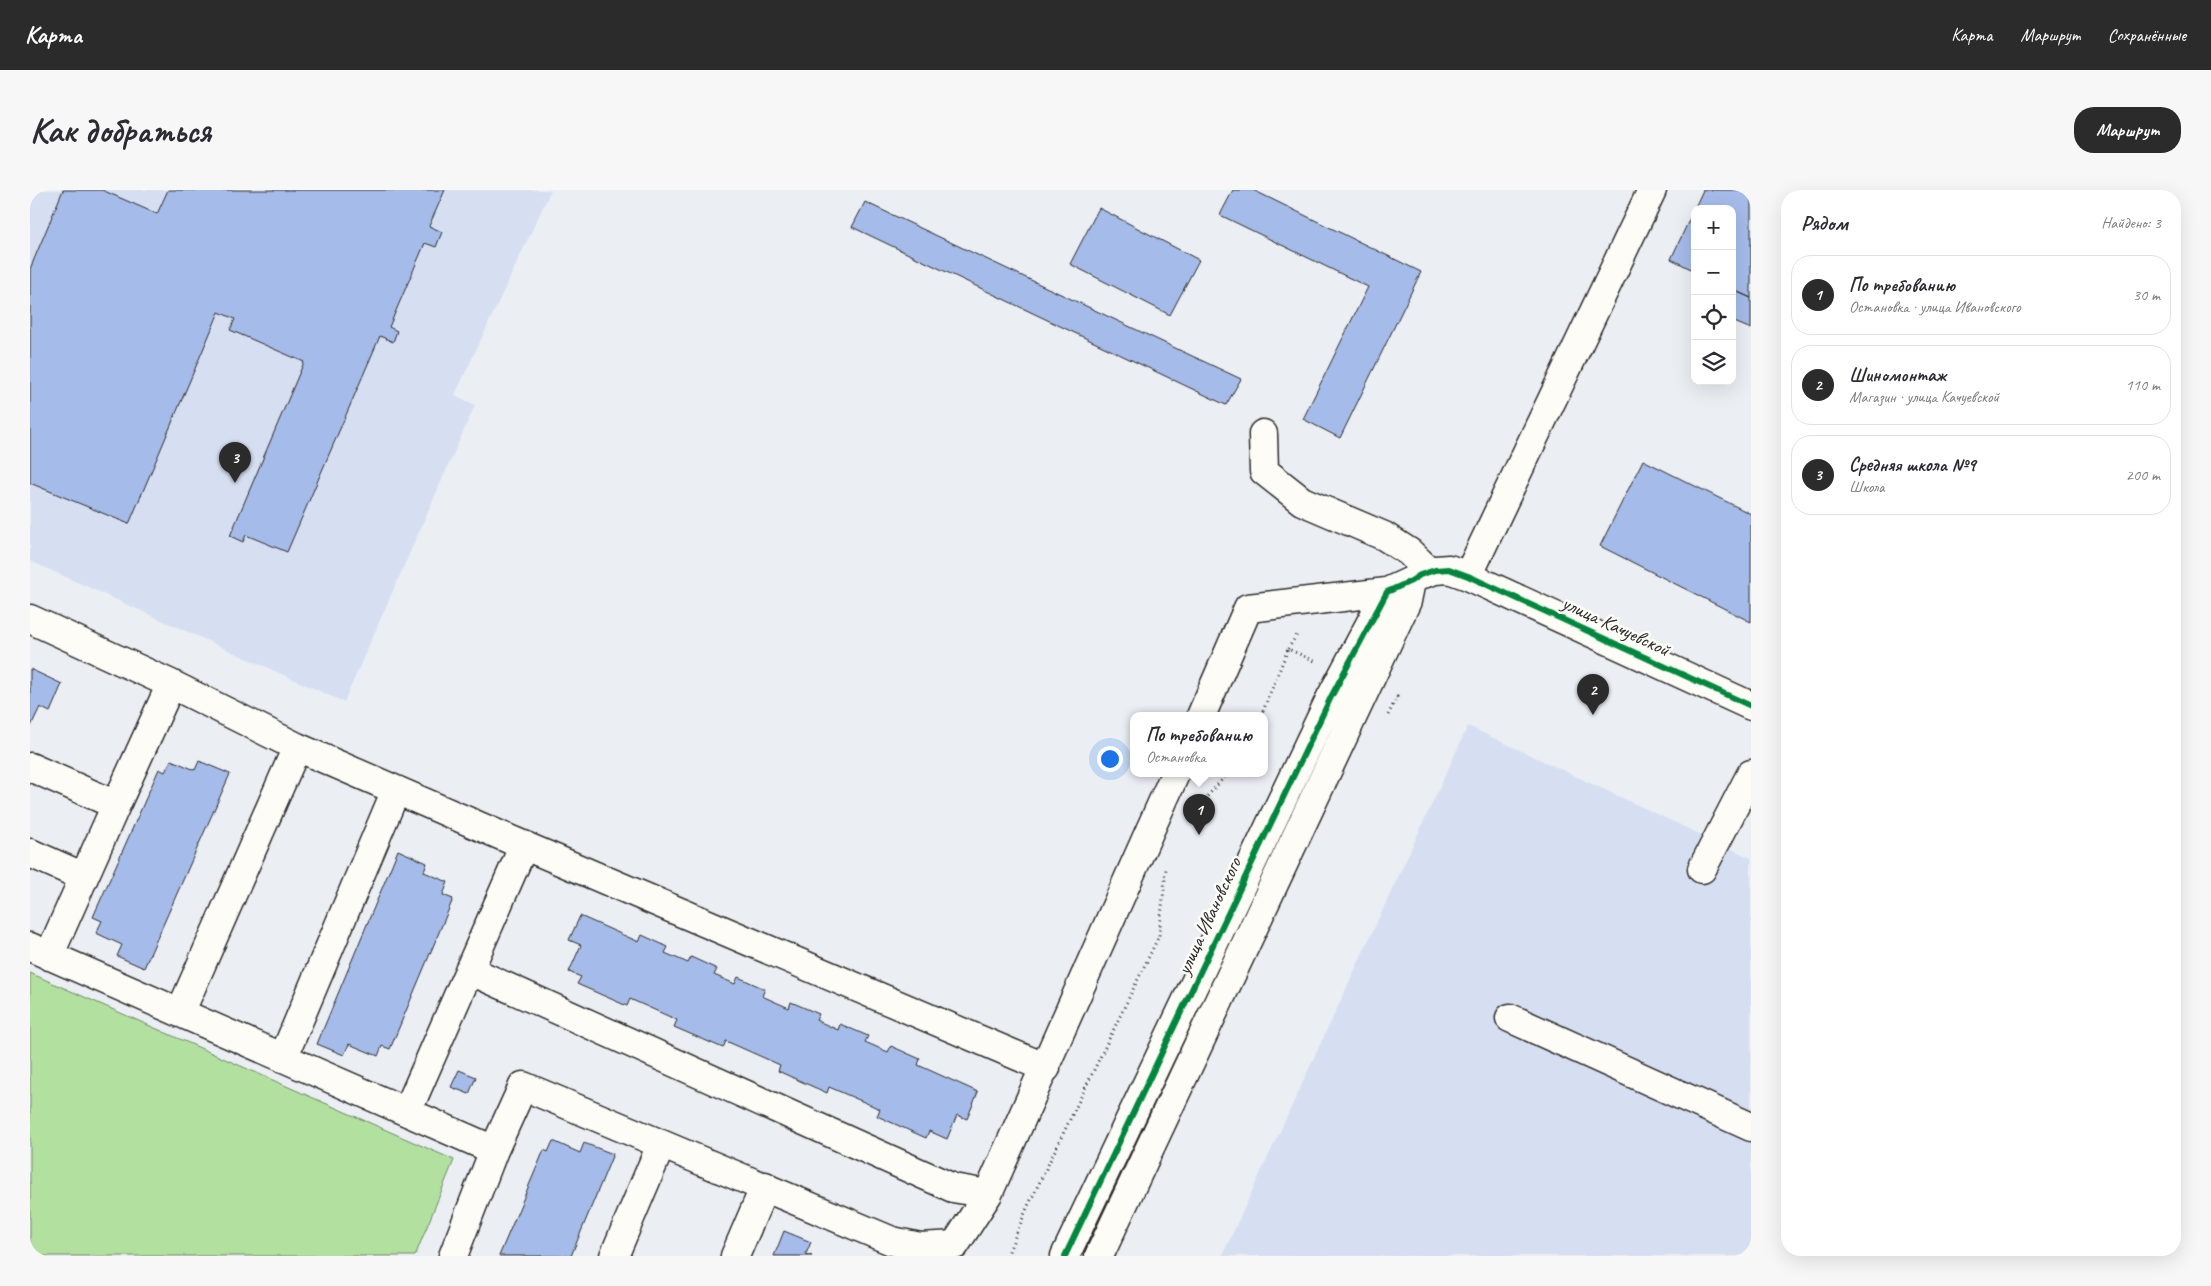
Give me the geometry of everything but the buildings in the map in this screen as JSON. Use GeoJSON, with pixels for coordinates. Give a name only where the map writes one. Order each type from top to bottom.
{"type":"FeatureCollection","features":[{"type":"Feature","properties":{"kind":"street"},"geometry":{"type":"LineString","coordinates":[[1468,576],[1652,190]]}},
{"type":"Feature","properties":{"kind":"street"},"geometry":{"type":"LineString","coordinates":[[1099,1256],[1407,601],[1409,552],[1384,536],[1302,501],[1264,471],[1263,434]]}},
{"type":"Feature","properties":{"kind":"street","name":"улица Качуевской"},"geometry":{"type":"LineString","coordinates":[[1202,712],[1248,608],[1409,582],[1449,569],[1751,706]]}},
{"type":"Feature","properties":{"kind":"street","name":"улица Ивановского"},"geometry":{"type":"LineString","coordinates":[[1065,1256],[1330,697],[1409,582]]}},
{"type":"Feature","properties":{"kind":"street"},"geometry":{"type":"LineString","coordinates":[[30,619],[171,684],[297,747],[1046,1068]]}},
{"type":"Feature","properties":{"kind":"street"},"geometry":{"type":"LineString","coordinates":[[171,684],[84,877],[40,952],[494,1150]]}},
{"type":"Feature","properties":{"kind":"street"},"geometry":{"type":"LineString","coordinates":[[180,1013],[297,747]]}},
{"type":"Feature","properties":{"kind":"street"},"geometry":{"type":"LineString","coordinates":[[30,767],[116,805]]}},
{"type":"Feature","properties":{"kind":"street"},"geometry":{"type":"LineString","coordinates":[[1702,869],[1751,774]]}},
{"type":"Feature","properties":{"kind":"street"},"geometry":{"type":"LineString","coordinates":[[453,1256],[494,1150],[523,1086],[765,1186],[889,1249],[955,1245],[988,1194],[1046,1068],[1174,777]]}},
{"type":"Feature","properties":{"kind":"street"},"geometry":{"type":"LineString","coordinates":[[283,1058],[396,790]]}},
{"type":"Feature","properties":{"kind":"street"},"geometry":{"type":"LineString","coordinates":[[407,1112],[524,845]]}},
{"type":"Feature","properties":{"kind":"street"},"geometry":{"type":"LineString","coordinates":[[30,853],[84,877]]}},
{"type":"Feature","properties":{"kind":"street"},"geometry":{"type":"LineString","coordinates":[[469,970],[953,1188],[988,1194]]}},
{"type":"Feature","properties":{"kind":"street"},"geometry":{"type":"LineString","coordinates":[[1510,1018],[1751,1127]]}},
{"type":"Feature","properties":{"kind":"street"},"geometry":{"type":"LineString","coordinates":[[614,1256],[662,1145]]}},
{"type":"Feature","properties":{"kind":"street"},"geometry":{"type":"LineString","coordinates":[[735,1256],[765,1186]]}},
{"type":"Feature","properties":{"kind":"path"},"geometry":{"type":"LineString","coordinates":[[1186,814],[1206,799],[1224,777]]}},
{"type":"Feature","properties":{"kind":"shaded area"},"geometry":{"type":"Polygon","coordinates":[[[30,190],[551,190],[455,395],[475,405],[344,702],[30,561],[30,190]]]}},
{"type":"Feature","properties":{"kind":"shaded area"},"geometry":{"type":"Polygon","coordinates":[[[1468,726],[1751,858],[1751,1256],[1222,1256],[1468,726]]]}},
{"type":"Feature","properties":{"kind":"green space"},"geometry":{"type":"Polygon","coordinates":[[[30,973],[454,1160],[415,1256],[30,1256],[30,973]]]}},
{"type":"Feature","properties":{"kind":"cycle path"},"geometry":{"type":"LineString","coordinates":[[1065,1256],[1331,697],[1387,592],[1420,575],[1435,570],[1449,569],[1751,706]]}},
{"type":"Feature","properties":{"kind":"place","name":"Средняя школа №9"},"geometry":{"type":"Point","coordinates":[235,483]}},
{"type":"Feature","properties":{"kind":"place","name":"Шиномонтаж"},"geometry":{"type":"Point","coordinates":[1593,715]}},
{"type":"Feature","properties":{"kind":"place","name":"По требованию"},"geometry":{"type":"Point","coordinates":[1199,835]}}]}
